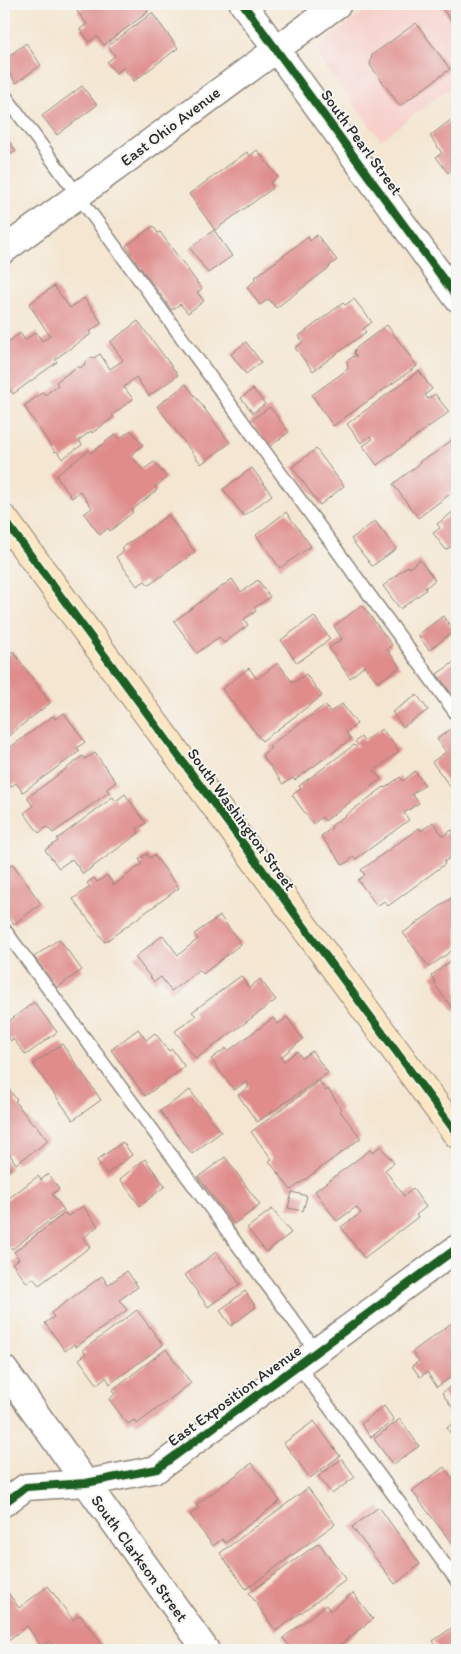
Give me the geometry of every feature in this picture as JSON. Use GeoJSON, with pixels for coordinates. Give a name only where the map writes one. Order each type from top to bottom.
{"type":"FeatureCollection","features":[{"type":"Feature","properties":{"kind":"street","name":"South Pearl Street"},"geometry":{"type":"LineString","coordinates":[[243,4],[457,298]]}},
{"type":"Feature","properties":{"kind":"street","name":"East Ohio Avenue"},"geometry":{"type":"LineString","coordinates":[[4,250],[338,4]]}},
{"type":"Feature","properties":{"kind":"street","name":"South Washington Street"},"geometry":{"type":"LineString","coordinates":[[4,520],[457,1134]]}},
{"type":"Feature","properties":{"kind":"street","name":"East Exposition Avenue"},"geometry":{"type":"LineString","coordinates":[[4,1503],[26,1487],[86,1483],[157,1469],[457,1248]]}},
{"type":"Feature","properties":{"kind":"street","name":"South Clarkson Street"},"geometry":{"type":"LineString","coordinates":[[4,1369],[206,1650]]}},
{"type":"Feature","properties":{"kind":"lane"},"geometry":{"type":"LineString","coordinates":[[4,94],[457,715]]}},
{"type":"Feature","properties":{"kind":"lane"},"geometry":{"type":"LineString","coordinates":[[4,929],[307,1358],[457,1581]]}},
{"type":"Feature","properties":{"kind":"shaded area"},"geometry":{"type":"Polygon","coordinates":[[[374,4],[457,4],[457,82],[381,140],[321,61],[319,53],[322,43],[374,4]]]}},
{"type":"Feature","properties":{"kind":"building"},"geometry":{"type":"Polygon","coordinates":[[[87,4],[154,4],[147,10],[148,12],[104,45],[97,36],[89,42],[80,29],[87,24],[77,11],[87,4]]]}},
{"type":"Feature","properties":{"kind":"building"},"geometry":{"type":"Polygon","coordinates":[[[439,4],[457,4],[457,29],[439,4]]]}},
{"type":"Feature","properties":{"kind":"building"},"geometry":{"type":"Polygon","coordinates":[[[152,13],[178,48],[134,81],[123,68],[116,73],[107,62],[115,56],[108,46],[152,13]]]}},
{"type":"Feature","properties":{"kind":"building"},"geometry":{"type":"Polygon","coordinates":[[[416,23],[450,69],[400,106],[370,65],[372,55],[416,23]]]}},
{"type":"Feature","properties":{"kind":"building"},"geometry":{"type":"Polygon","coordinates":[[[26,43],[41,65],[16,83],[4,65],[4,60],[26,43]]]}},
{"type":"Feature","properties":{"kind":"building"},"geometry":{"type":"Polygon","coordinates":[[[82,86],[97,105],[57,135],[42,116],[82,86]]]}},
{"type":"Feature","properties":{"kind":"building"},"geometry":{"type":"Polygon","coordinates":[[[457,115],[457,170],[454,168],[448,173],[436,157],[442,153],[430,136],[457,115]]]}},
{"type":"Feature","properties":{"kind":"building"},"geometry":{"type":"Polygon","coordinates":[[[4,134],[16,151],[4,159],[4,134]]]}},
{"type":"Feature","properties":{"kind":"building"},"geometry":{"type":"Polygon","coordinates":[[[257,150],[278,177],[270,183],[273,188],[215,230],[189,194],[247,152],[250,156],[257,150]]]}},
{"type":"Feature","properties":{"kind":"building"},"geometry":{"type":"Polygon","coordinates":[[[153,226],[158,233],[160,232],[202,289],[197,292],[204,301],[188,313],[180,304],[172,310],[126,246],[153,226]]]}},
{"type":"Feature","properties":{"kind":"building"},"geometry":{"type":"Polygon","coordinates":[[[214,230],[232,256],[208,273],[190,248],[214,230]]]}},
{"type":"Feature","properties":{"kind":"building"},"geometry":{"type":"Polygon","coordinates":[[[317,235],[337,260],[276,308],[269,299],[260,305],[247,287],[256,280],[254,278],[308,237],[310,241],[317,235]]]}},
{"type":"Feature","properties":{"kind":"building"},"geometry":{"type":"Polygon","coordinates":[[[54,286],[70,308],[84,298],[102,323],[89,332],[91,334],[55,359],[57,362],[13,394],[4,382],[4,355],[8,352],[4,345],[20,333],[25,340],[36,332],[42,341],[50,336],[29,304],[54,286]]]}},
{"type":"Feature","properties":{"kind":"building"},"geometry":{"type":"Polygon","coordinates":[[[354,299],[372,322],[363,329],[366,332],[313,371],[295,348],[303,342],[299,336],[343,303],[345,305],[354,299]]]}},
{"type":"Feature","properties":{"kind":"building"},"geometry":{"type":"Polygon","coordinates":[[[138,321],[178,375],[149,396],[136,377],[124,387],[133,399],[112,415],[114,417],[79,440],[82,445],[62,459],[57,451],[55,452],[24,406],[43,392],[45,395],[58,385],[56,382],[78,366],[80,368],[92,357],[94,358],[100,354],[110,369],[123,360],[110,342],[138,321]]]}},
{"type":"Feature","properties":{"kind":"building"},"geometry":{"type":"Polygon","coordinates":[[[387,325],[417,366],[333,426],[312,395],[348,369],[347,361],[357,356],[354,353],[355,349],[387,325]]]}},
{"type":"Feature","properties":{"kind":"building"},"geometry":{"type":"Polygon","coordinates":[[[246,342],[261,362],[246,374],[231,354],[246,342]]]}},
{"type":"Feature","properties":{"kind":"building"},"geometry":{"type":"Polygon","coordinates":[[[419,371],[432,389],[425,395],[428,399],[435,394],[449,412],[377,465],[363,446],[373,439],[370,436],[361,443],[347,424],[419,371]]]}},
{"type":"Feature","properties":{"kind":"building"},"geometry":{"type":"Polygon","coordinates":[[[186,384],[230,443],[201,464],[157,406],[186,384]]]}},
{"type":"Feature","properties":{"kind":"building"},"geometry":{"type":"Polygon","coordinates":[[[253,389],[265,404],[253,413],[241,398],[253,389]]]}},
{"type":"Feature","properties":{"kind":"building"},"geometry":{"type":"Polygon","coordinates":[[[270,407],[289,432],[269,447],[250,421],[270,407]]]}},
{"type":"Feature","properties":{"kind":"building"},"geometry":{"type":"Polygon","coordinates":[[[131,430],[143,445],[131,455],[143,470],[154,462],[167,478],[155,487],[157,490],[131,511],[133,512],[110,531],[108,528],[100,535],[84,514],[92,508],[80,491],[72,498],[56,476],[89,450],[91,453],[116,434],[119,439],[131,430]]]}},
{"type":"Feature","properties":{"kind":"building"},"geometry":{"type":"Polygon","coordinates":[[[456,437],[457,489],[418,518],[393,484],[418,465],[421,460],[432,455],[456,437]]]}},
{"type":"Feature","properties":{"kind":"building"},"geometry":{"type":"Polygon","coordinates":[[[316,449],[344,486],[320,505],[292,467],[316,449]]]}},
{"type":"Feature","properties":{"kind":"building"},"geometry":{"type":"Polygon","coordinates":[[[252,468],[272,495],[244,516],[223,489],[252,468]]]}},
{"type":"Feature","properties":{"kind":"building"},"geometry":{"type":"Polygon","coordinates":[[[457,509],[457,551],[453,545],[446,550],[433,533],[440,528],[437,524],[457,509]]]}},
{"type":"Feature","properties":{"kind":"building"},"geometry":{"type":"Polygon","coordinates":[[[286,512],[311,546],[280,568],[256,535],[286,512]]]}},
{"type":"Feature","properties":{"kind":"building"},"geometry":{"type":"Polygon","coordinates":[[[168,515],[195,552],[149,585],[145,581],[137,586],[116,557],[124,551],[122,548],[168,515]]]}},
{"type":"Feature","properties":{"kind":"building"},"geometry":{"type":"Polygon","coordinates":[[[375,521],[396,549],[372,566],[351,539],[375,521]]]}},
{"type":"Feature","properties":{"kind":"building"},"geometry":{"type":"Polygon","coordinates":[[[420,560],[435,580],[425,588],[426,590],[400,609],[383,586],[408,566],[409,568],[420,560]]]}},
{"type":"Feature","properties":{"kind":"building"},"geometry":{"type":"Polygon","coordinates":[[[232,579],[241,592],[258,580],[270,597],[254,608],[256,611],[244,619],[248,625],[224,643],[219,637],[197,653],[174,621],[232,579]]]}},
{"type":"Feature","properties":{"kind":"building"},"geometry":{"type":"Polygon","coordinates":[[[362,605],[392,645],[387,649],[400,667],[378,682],[364,666],[350,678],[329,648],[342,639],[334,626],[362,605]]]}},
{"type":"Feature","properties":{"kind":"building"},"geometry":{"type":"Polygon","coordinates":[[[314,616],[330,639],[297,663],[281,640],[314,616]]]}},
{"type":"Feature","properties":{"kind":"building"},"geometry":{"type":"Polygon","coordinates":[[[443,616],[454,631],[429,650],[418,635],[443,616]]]}},
{"type":"Feature","properties":{"kind":"building"},"geometry":{"type":"Polygon","coordinates":[[[4,635],[9,642],[4,646],[4,635]]]}},
{"type":"Feature","properties":{"kind":"building"},"geometry":{"type":"Polygon","coordinates":[[[13,651],[50,703],[4,738],[4,657],[13,651]]]}},
{"type":"Feature","properties":{"kind":"building"},"geometry":{"type":"Polygon","coordinates":[[[457,660],[457,694],[453,696],[437,674],[457,660]]]}},
{"type":"Feature","properties":{"kind":"building"},"geometry":{"type":"Polygon","coordinates":[[[278,663],[293,683],[306,674],[322,696],[262,741],[222,689],[249,668],[257,679],[278,663]]]}},
{"type":"Feature","properties":{"kind":"building"},"geometry":{"type":"Polygon","coordinates":[[[417,695],[428,710],[403,727],[392,712],[417,695]]]}},
{"type":"Feature","properties":{"kind":"building"},"geometry":{"type":"Polygon","coordinates":[[[342,704],[357,724],[346,732],[351,739],[295,780],[293,778],[283,784],[262,755],[271,748],[269,746],[325,705],[330,712],[342,704]]]}},
{"type":"Feature","properties":{"kind":"building"},"geometry":{"type":"Polygon","coordinates":[[[64,713],[85,742],[77,748],[80,751],[23,792],[16,783],[7,790],[4,785],[4,752],[53,716],[55,719],[64,713]]]}},
{"type":"Feature","properties":{"kind":"building"},"geometry":{"type":"Polygon","coordinates":[[[452,728],[457,735],[457,785],[452,789],[432,762],[446,752],[437,739],[452,728]]]}},
{"type":"Feature","properties":{"kind":"building"},"geometry":{"type":"Polygon","coordinates":[[[382,729],[399,751],[374,771],[381,779],[325,821],[322,817],[313,824],[292,795],[301,789],[299,786],[354,745],[356,747],[358,745],[355,742],[361,737],[364,741],[382,729]]]}},
{"type":"Feature","properties":{"kind":"building"},"geometry":{"type":"Polygon","coordinates":[[[95,753],[116,782],[107,789],[109,792],[53,833],[47,827],[39,833],[24,813],[33,806],[27,798],[83,756],[85,759],[95,753]]]}},
{"type":"Feature","properties":{"kind":"building"},"geometry":{"type":"Polygon","coordinates":[[[415,771],[425,785],[412,794],[419,803],[404,813],[409,820],[356,859],[354,857],[343,865],[321,836],[332,828],[331,826],[384,787],[400,777],[403,781],[415,771]]]}},
{"type":"Feature","properties":{"kind":"building"},"geometry":{"type":"Polygon","coordinates":[[[125,794],[146,823],[137,829],[139,833],[83,874],[72,859],[59,868],[45,850],[113,797],[116,801],[125,794]]]}},
{"type":"Feature","properties":{"kind":"building"},"geometry":{"type":"Polygon","coordinates":[[[433,822],[443,836],[452,830],[457,838],[457,853],[388,906],[384,901],[377,906],[358,880],[365,875],[361,870],[419,828],[421,831],[433,822]]]}},
{"type":"Feature","properties":{"kind":"building"},"geometry":{"type":"Polygon","coordinates":[[[4,853],[9,860],[4,864],[4,853]]]}},
{"type":"Feature","properties":{"kind":"building"},"geometry":{"type":"Polygon","coordinates":[[[147,854],[150,858],[154,855],[179,888],[105,942],[73,899],[90,887],[87,883],[94,878],[97,882],[107,875],[114,885],[142,864],[139,859],[147,854]]]}},
{"type":"Feature","properties":{"kind":"building"},"geometry":{"type":"Polygon","coordinates":[[[13,864],[41,904],[14,924],[4,909],[4,870],[13,864]]]}},
{"type":"Feature","properties":{"kind":"building"},"geometry":{"type":"Polygon","coordinates":[[[457,894],[457,947],[429,967],[403,933],[457,894]]]}},
{"type":"Feature","properties":{"kind":"building"},"geometry":{"type":"Polygon","coordinates":[[[220,916],[241,944],[203,974],[200,970],[171,991],[161,977],[154,982],[135,957],[163,935],[178,955],[198,939],[194,934],[220,916]]]}},
{"type":"Feature","properties":{"kind":"building"},"geometry":{"type":"Polygon","coordinates":[[[59,939],[82,970],[57,988],[34,957],[59,939]]]}},
{"type":"Feature","properties":{"kind":"building"},"geometry":{"type":"Polygon","coordinates":[[[457,956],[457,1008],[454,1011],[431,976],[457,956]]]}},
{"type":"Feature","properties":{"kind":"building"},"geometry":{"type":"Polygon","coordinates":[[[241,976],[249,988],[260,979],[276,1000],[196,1059],[175,1031],[196,1016],[192,1012],[241,976]]]}},
{"type":"Feature","properties":{"kind":"building"},"geometry":{"type":"Polygon","coordinates":[[[34,1002],[57,1032],[26,1055],[13,1039],[11,1041],[6,1034],[9,1032],[4,1025],[34,1002]]]}},
{"type":"Feature","properties":{"kind":"building"},"geometry":{"type":"Polygon","coordinates":[[[287,1017],[303,1039],[281,1057],[284,1061],[297,1051],[302,1058],[312,1051],[328,1073],[257,1122],[238,1095],[249,1087],[246,1082],[234,1090],[211,1059],[226,1048],[228,1051],[273,1018],[278,1024],[287,1017]]]}},
{"type":"Feature","properties":{"kind":"building"},"geometry":{"type":"Polygon","coordinates":[[[138,1029],[146,1040],[155,1033],[169,1051],[172,1049],[185,1067],[145,1096],[111,1050],[138,1029]]]}},
{"type":"Feature","properties":{"kind":"building"},"geometry":{"type":"Polygon","coordinates":[[[62,1044],[101,1100],[73,1120],[33,1064],[62,1044]]]}},
{"type":"Feature","properties":{"kind":"building"},"geometry":{"type":"Polygon","coordinates":[[[319,1081],[326,1091],[328,1089],[342,1109],[340,1111],[361,1138],[291,1190],[269,1161],[272,1159],[251,1132],[319,1081]]]}},
{"type":"Feature","properties":{"kind":"building"},"geometry":{"type":"Polygon","coordinates":[[[4,1082],[17,1100],[15,1101],[48,1141],[16,1164],[9,1153],[4,1157],[4,1082]]]}},
{"type":"Feature","properties":{"kind":"building"},"geometry":{"type":"Polygon","coordinates":[[[190,1090],[221,1132],[192,1154],[160,1111],[190,1090]]]}},
{"type":"Feature","properties":{"kind":"building"},"geometry":{"type":"Polygon","coordinates":[[[123,1142],[132,1155],[107,1174],[97,1160],[123,1142]]]}},
{"type":"Feature","properties":{"kind":"building"},"geometry":{"type":"Polygon","coordinates":[[[380,1146],[394,1163],[385,1170],[404,1196],[413,1189],[426,1207],[416,1215],[418,1217],[364,1258],[341,1227],[361,1213],[356,1207],[337,1221],[315,1191],[370,1150],[372,1153],[380,1146]]]}},
{"type":"Feature","properties":{"kind":"building"},"geometry":{"type":"Polygon","coordinates":[[[225,1157],[260,1205],[234,1224],[198,1177],[225,1157]]]}},
{"type":"Feature","properties":{"kind":"building"},"geometry":{"type":"Polygon","coordinates":[[[4,1158],[11,1169],[4,1174],[4,1158]]]}},
{"type":"Feature","properties":{"kind":"building"},"geometry":{"type":"Polygon","coordinates":[[[145,1159],[165,1186],[140,1206],[120,1179],[145,1159]]]}},
{"type":"Feature","properties":{"kind":"building"},"geometry":{"type":"Polygon","coordinates":[[[48,1174],[59,1189],[52,1194],[64,1210],[12,1249],[9,1246],[4,1250],[4,1202],[38,1176],[41,1180],[48,1174]]]}},
{"type":"Feature","properties":{"kind":"building"},"geometry":{"type":"Polygon","coordinates":[[[292,1192],[307,1196],[303,1211],[288,1208],[292,1192]]]}},
{"type":"Feature","properties":{"kind":"building"},"geometry":{"type":"Polygon","coordinates":[[[83,1206],[98,1226],[83,1238],[90,1247],[39,1285],[33,1278],[27,1283],[12,1263],[19,1259],[14,1252],[65,1213],[68,1216],[83,1206]]]}},
{"type":"Feature","properties":{"kind":"building"},"geometry":{"type":"Polygon","coordinates":[[[272,1209],[291,1233],[266,1252],[247,1228],[272,1209]]]}},
{"type":"Feature","properties":{"kind":"building"},"geometry":{"type":"Polygon","coordinates":[[[216,1252],[240,1284],[208,1307],[185,1275],[216,1252]]]}},
{"type":"Feature","properties":{"kind":"building"},"geometry":{"type":"Polygon","coordinates":[[[127,1271],[138,1287],[119,1300],[127,1310],[76,1347],[74,1344],[65,1351],[45,1323],[54,1317],[51,1313],[102,1276],[108,1285],[127,1271]]]}},
{"type":"Feature","properties":{"kind":"building"},"geometry":{"type":"Polygon","coordinates":[[[245,1291],[256,1307],[231,1326],[220,1310],[245,1291]]]}},
{"type":"Feature","properties":{"kind":"building"},"geometry":{"type":"Polygon","coordinates":[[[137,1310],[163,1345],[110,1384],[106,1377],[97,1384],[79,1359],[86,1354],[83,1350],[137,1310]]]}},
{"type":"Feature","properties":{"kind":"building"},"geometry":{"type":"Polygon","coordinates":[[[457,1319],[457,1373],[437,1387],[427,1372],[420,1377],[412,1366],[419,1361],[412,1352],[457,1319]]]}},
{"type":"Feature","properties":{"kind":"building"},"geometry":{"type":"Polygon","coordinates":[[[166,1349],[191,1383],[137,1424],[134,1420],[128,1424],[109,1399],[115,1394],[112,1390],[166,1349]]]}},
{"type":"Feature","properties":{"kind":"building"},"geometry":{"type":"Polygon","coordinates":[[[457,1381],[457,1414],[442,1393],[457,1381]]]}},
{"type":"Feature","properties":{"kind":"building"},"geometry":{"type":"Polygon","coordinates":[[[384,1406],[394,1420],[371,1437],[361,1424],[384,1406]]]}},
{"type":"Feature","properties":{"kind":"building"},"geometry":{"type":"Polygon","coordinates":[[[400,1419],[419,1446],[393,1465],[374,1439],[400,1419]]]}},
{"type":"Feature","properties":{"kind":"building"},"geometry":{"type":"Polygon","coordinates":[[[457,1420],[457,1436],[454,1438],[447,1428],[457,1420]]]}},
{"type":"Feature","properties":{"kind":"building"},"geometry":{"type":"Polygon","coordinates":[[[314,1421],[340,1456],[310,1478],[284,1443],[314,1421]]]}},
{"type":"Feature","properties":{"kind":"building"},"geometry":{"type":"Polygon","coordinates":[[[342,1459],[355,1477],[332,1494],[318,1476],[342,1459]]]}},
{"type":"Feature","properties":{"kind":"building"},"geometry":{"type":"Polygon","coordinates":[[[252,1463],[280,1501],[225,1543],[222,1539],[213,1546],[190,1515],[199,1508],[196,1505],[252,1463]]]}},
{"type":"Feature","properties":{"kind":"building"},"geometry":{"type":"Polygon","coordinates":[[[444,1467],[457,1485],[457,1550],[412,1491],[444,1467]]]}},
{"type":"Feature","properties":{"kind":"building"},"geometry":{"type":"Polygon","coordinates":[[[308,1488],[335,1524],[246,1589],[220,1553],[308,1488]]]}},
{"type":"Feature","properties":{"kind":"building"},"geometry":{"type":"Polygon","coordinates":[[[379,1507],[420,1564],[395,1584],[352,1527],[379,1507]]]}},
{"type":"Feature","properties":{"kind":"building"},"geometry":{"type":"Polygon","coordinates":[[[319,1543],[346,1580],[276,1631],[249,1593],[319,1543]]]}},
{"type":"Feature","properties":{"kind":"building"},"geometry":{"type":"Polygon","coordinates":[[[48,1586],[73,1620],[80,1615],[106,1650],[56,1650],[49,1641],[42,1647],[27,1626],[4,1643],[4,1592],[6,1590],[19,1608],[48,1586]]]}},
{"type":"Feature","properties":{"kind":"building"},"geometry":{"type":"Polygon","coordinates":[[[353,1593],[373,1619],[333,1650],[293,1650],[283,1638],[326,1605],[330,1611],[353,1593]]]}},
{"type":"Feature","properties":{"kind":"building"},"geometry":{"type":"Polygon","coordinates":[[[457,1624],[457,1650],[439,1650],[433,1641],[457,1624]]]}},
{"type":"Feature","properties":{"kind":"cycle path"},"geometry":{"type":"LineString","coordinates":[[243,4],[457,298]]}},
{"type":"Feature","properties":{"kind":"cycle path"},"geometry":{"type":"LineString","coordinates":[[4,519],[457,1134]]}},
{"type":"Feature","properties":{"kind":"cycle path"},"geometry":{"type":"LineString","coordinates":[[4,1503],[26,1487],[86,1483],[157,1469],[457,1248]]}}]}
